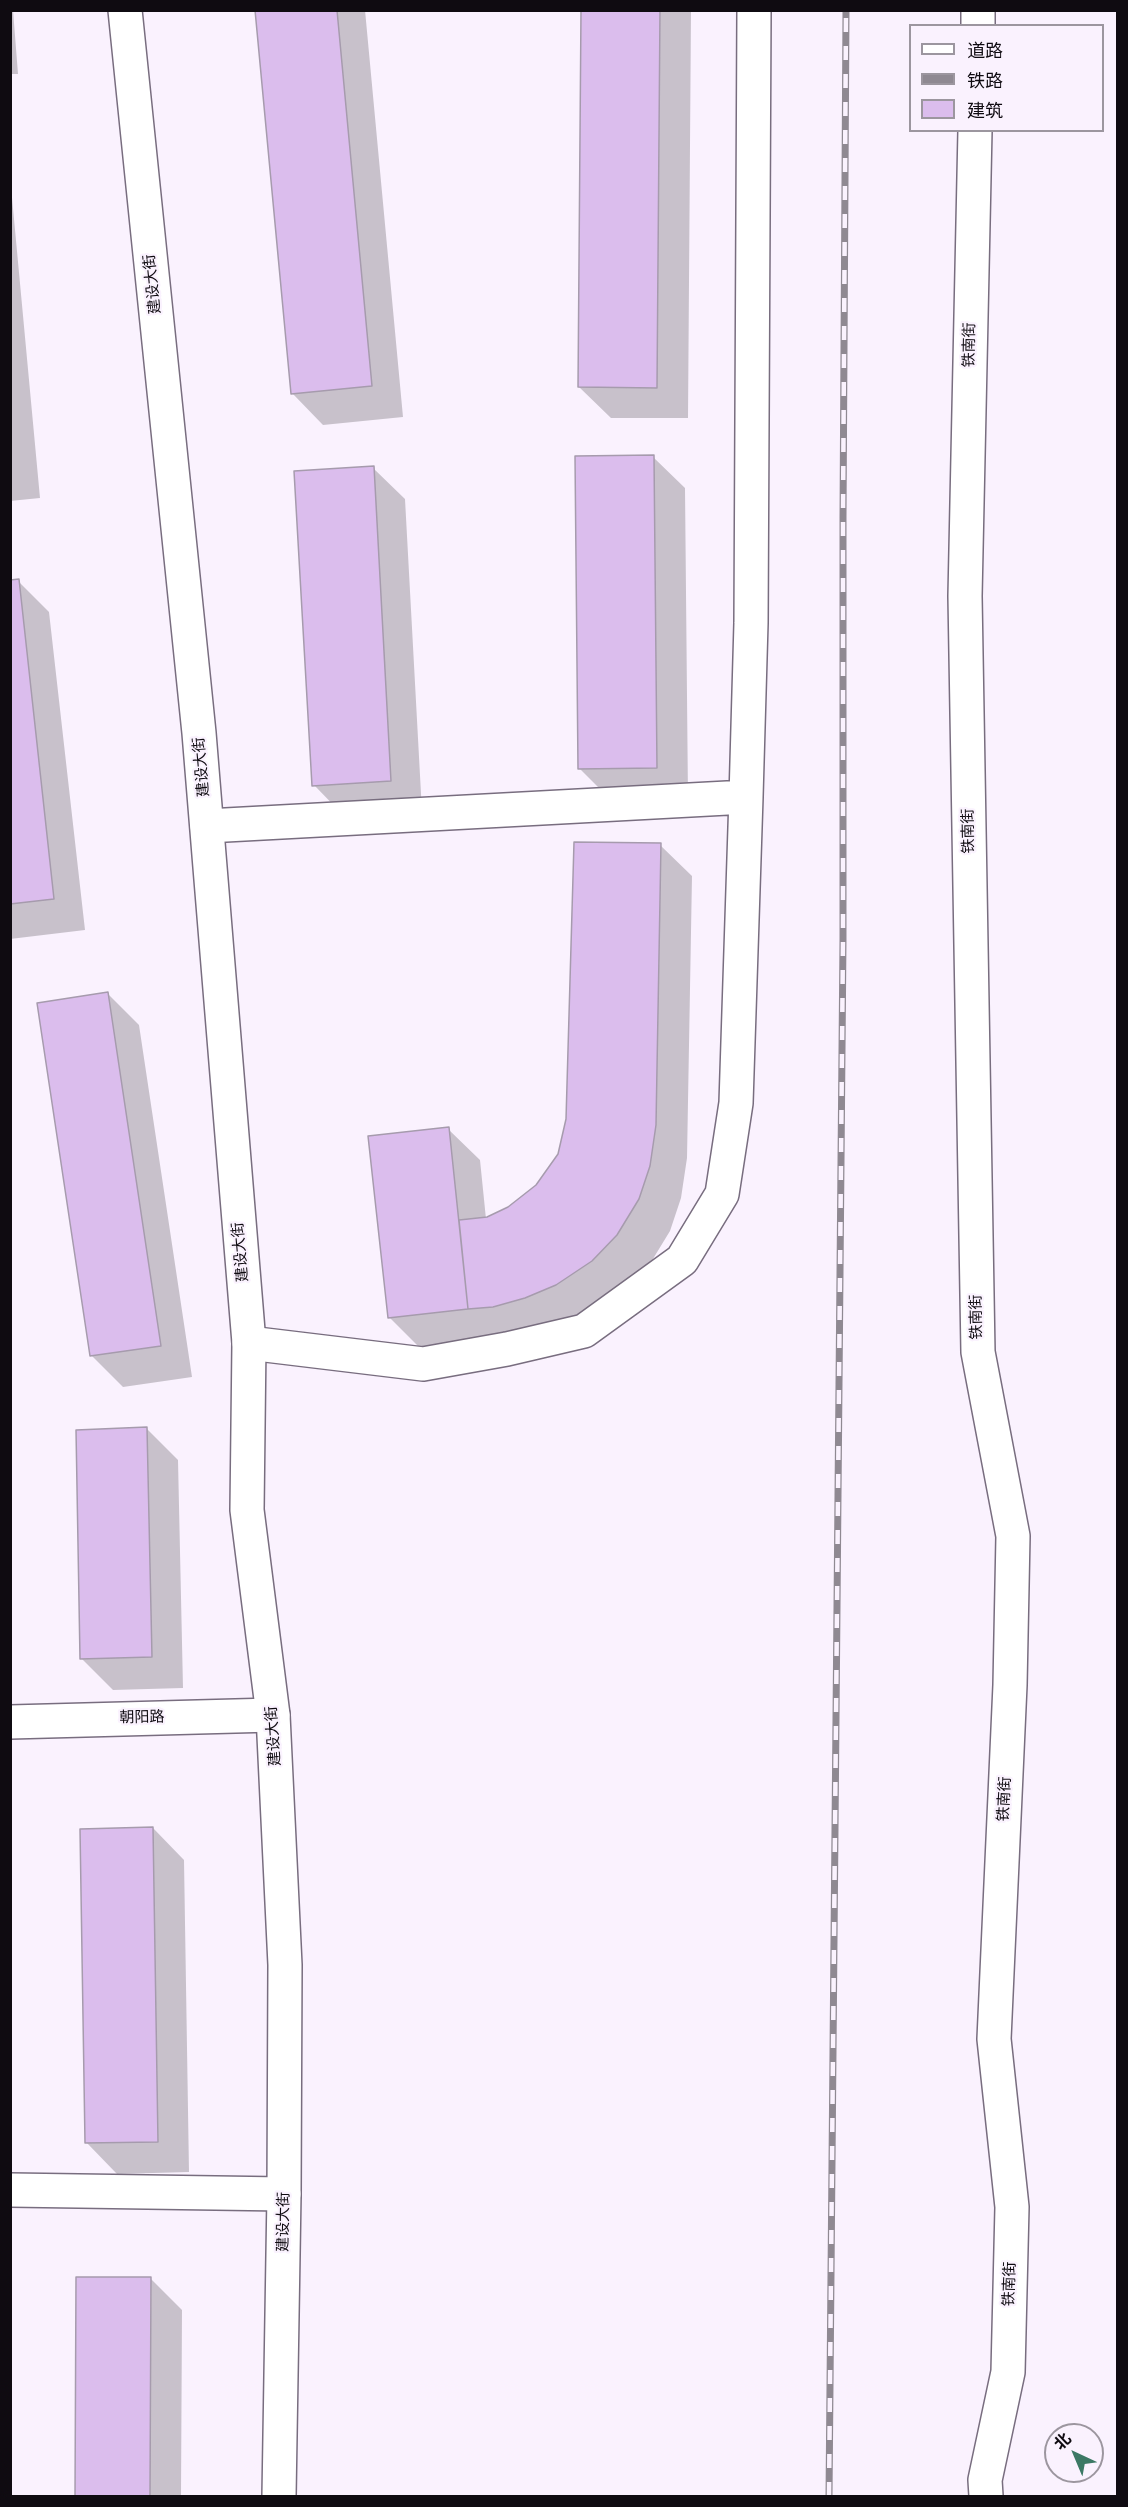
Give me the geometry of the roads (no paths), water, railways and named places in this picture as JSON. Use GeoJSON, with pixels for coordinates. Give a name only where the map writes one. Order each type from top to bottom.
{"type":"FeatureCollection","features":[{"type":"Feature","properties":{"kind":"street","name":"建设大街"},"geometry":{"type":"LineString","coordinates":[[125,10],[207,826],[249,1343],[247,1510],[273,1715],[285,1965],[279,2496]]}},
{"type":"Feature","properties":{"kind":"street"},"geometry":{"type":"LineString","coordinates":[[249,1343],[423,1364],[507,1349],[584,1331],[682,1260],[722,1194],[736,1103],[751,623],[754,10]]}},
{"type":"Feature","properties":{"kind":"street","name":"铁南街"},"geometry":{"type":"LineString","coordinates":[[975,132],[965,596],[978,1352],[1013,1536],[1010,1685],[994,2039],[1012,2207],[1008,2372],[985,2480],[986,2496]]}},
{"type":"Feature","properties":{"kind":"street"},"geometry":{"type":"LineString","coordinates":[[207,826],[746,797]]}},
{"type":"Feature","properties":{"kind":"street","name":"朝阳路"},"geometry":{"type":"LineString","coordinates":[[10,1722],[273,1715]]}},
{"type":"Feature","properties":{"kind":"street"},"geometry":{"type":"LineString","coordinates":[[10,2190],[284,2194]]}},
{"type":"Feature","properties":{"kind":"railway"},"geometry":{"type":"LineString","coordinates":[[829,2496],[843,939],[846,10]]}}]}
